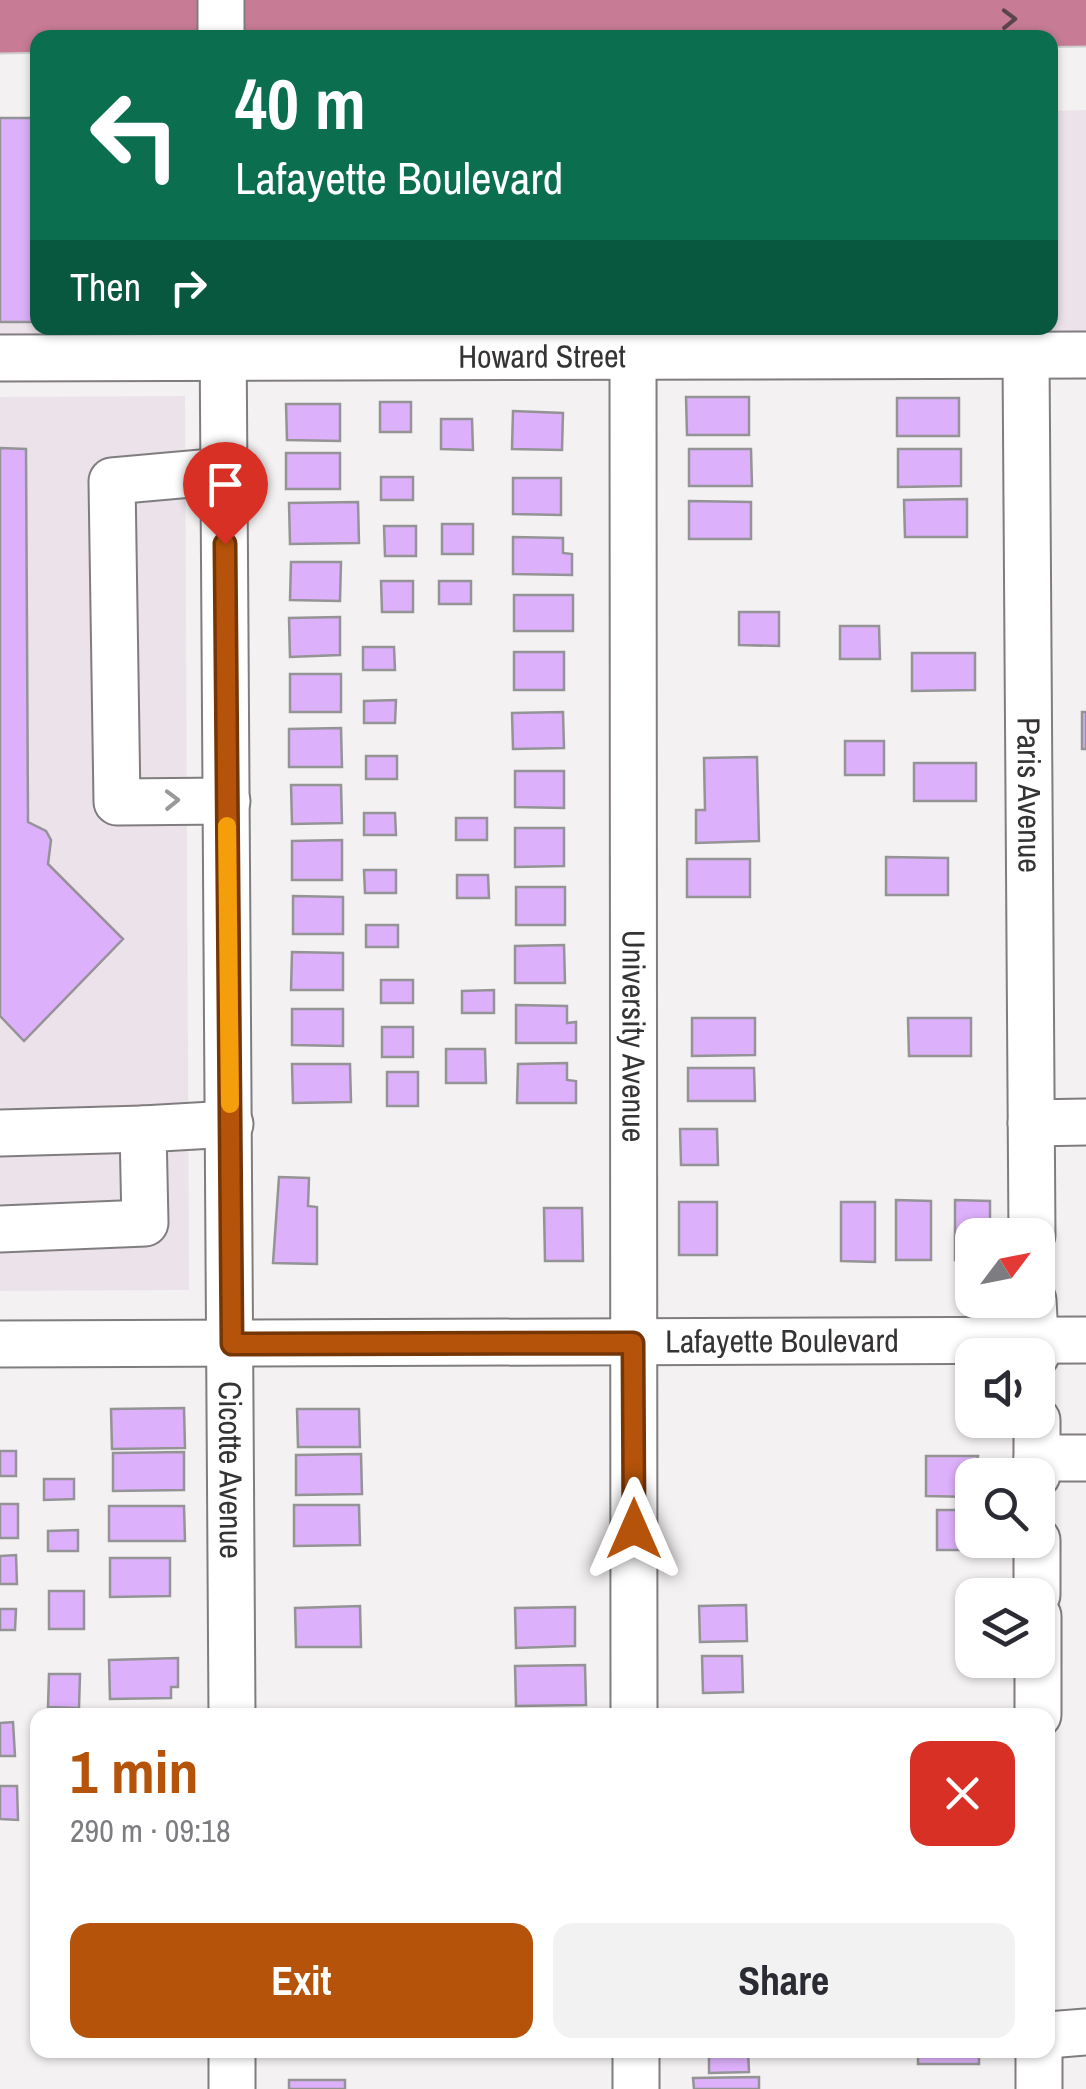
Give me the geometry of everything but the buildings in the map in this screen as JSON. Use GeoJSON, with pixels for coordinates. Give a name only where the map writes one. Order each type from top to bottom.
{"type":"FeatureCollection","features":[{"type":"Feature","properties":{"kind":"highway"},"geometry":{"type":"LineString","coordinates":[[0,25],[316,19],[749,23],[1086,18]]}},
{"type":"Feature","properties":{"kind":"street"},"geometry":{"type":"LineString","coordinates":[[221,0],[221,30]]}},
{"type":"Feature","properties":{"kind":"street","name":"Howard Street"},"geometry":{"type":"LineString","coordinates":[[0,358],[224,343],[634,358],[1086,355]]}},
{"type":"Feature","properties":{"kind":"street","name":"Cicotte Avenue"},"geometry":{"type":"LineString","coordinates":[[224,343],[232,1708]]}},
{"type":"Feature","properties":{"kind":"street","name":"Paris Avenue"},"geometry":{"type":"LineString","coordinates":[[1026,355],[1032,1218]]}},
{"type":"Feature","properties":{"kind":"street","name":"University Avenue"},"geometry":{"type":"LineString","coordinates":[[634,358],[634,1708]]}},
{"type":"Feature","properties":{"kind":"street"},"geometry":{"type":"LineString","coordinates":[[224,471],[112,481],[116,802],[227,801]]}},
{"type":"Feature","properties":{"kind":"street"},"geometry":{"type":"LineString","coordinates":[[1032,1122],[1086,1122]]}},
{"type":"Feature","properties":{"kind":"street"},"geometry":{"type":"LineString","coordinates":[[0,1133],[230,1124]]}},
{"type":"Feature","properties":{"kind":"street"},"geometry":{"type":"LineString","coordinates":[[0,1230],[145,1223],[143,1128]]}},
{"type":"Feature","properties":{"kind":"street","name":"Lafayette Boulevard"},"geometry":{"type":"LineString","coordinates":[[0,1344],[633,1343],[1035,1332],[1086,1340]]}},
{"type":"Feature","properties":{"kind":"street"},"geometry":{"type":"LineString","coordinates":[[1037,1451],[1086,1458]]}},
{"type":"Feature","properties":{"kind":"street"},"geometry":{"type":"LineString","coordinates":[[1038,1678],[1038,1708]]}},
{"type":"Feature","properties":{"kind":"street"},"geometry":{"type":"LineString","coordinates":[[1055,2034],[1086,2032]]}},
{"type":"Feature","properties":{"kind":"street"},"geometry":{"type":"LineString","coordinates":[[232,2058],[232,2089]]}},
{"type":"Feature","properties":{"kind":"street"},"geometry":{"type":"LineString","coordinates":[[636,2058],[636,2089]]}},
{"type":"Feature","properties":{"kind":"street"},"geometry":{"type":"LineString","coordinates":[[1039,2058],[1040,2089]]}},
{"type":"Feature","properties":{"kind":"shaded area"},"geometry":{"type":"Polygon","coordinates":[[[1086,110],[1086,355],[0,358],[0,119],[30,119],[30,335],[1058,335],[1058,111],[1086,110]]]}},
{"type":"Feature","properties":{"kind":"shaded area"},"geometry":{"type":"Polygon","coordinates":[[[185,396],[189,1290],[0,1291],[0,397],[185,396]]]}},
{"type":"Feature","properties":{"kind":"slow traffic"},"geometry":{"type":"LineString","coordinates":[[227,826],[230,1104]]}},
{"type":"Feature","properties":{"kind":"route"},"geometry":{"type":"LineString","coordinates":[[225,544],[232,1344],[633,1343],[634,1529]]}}]}
